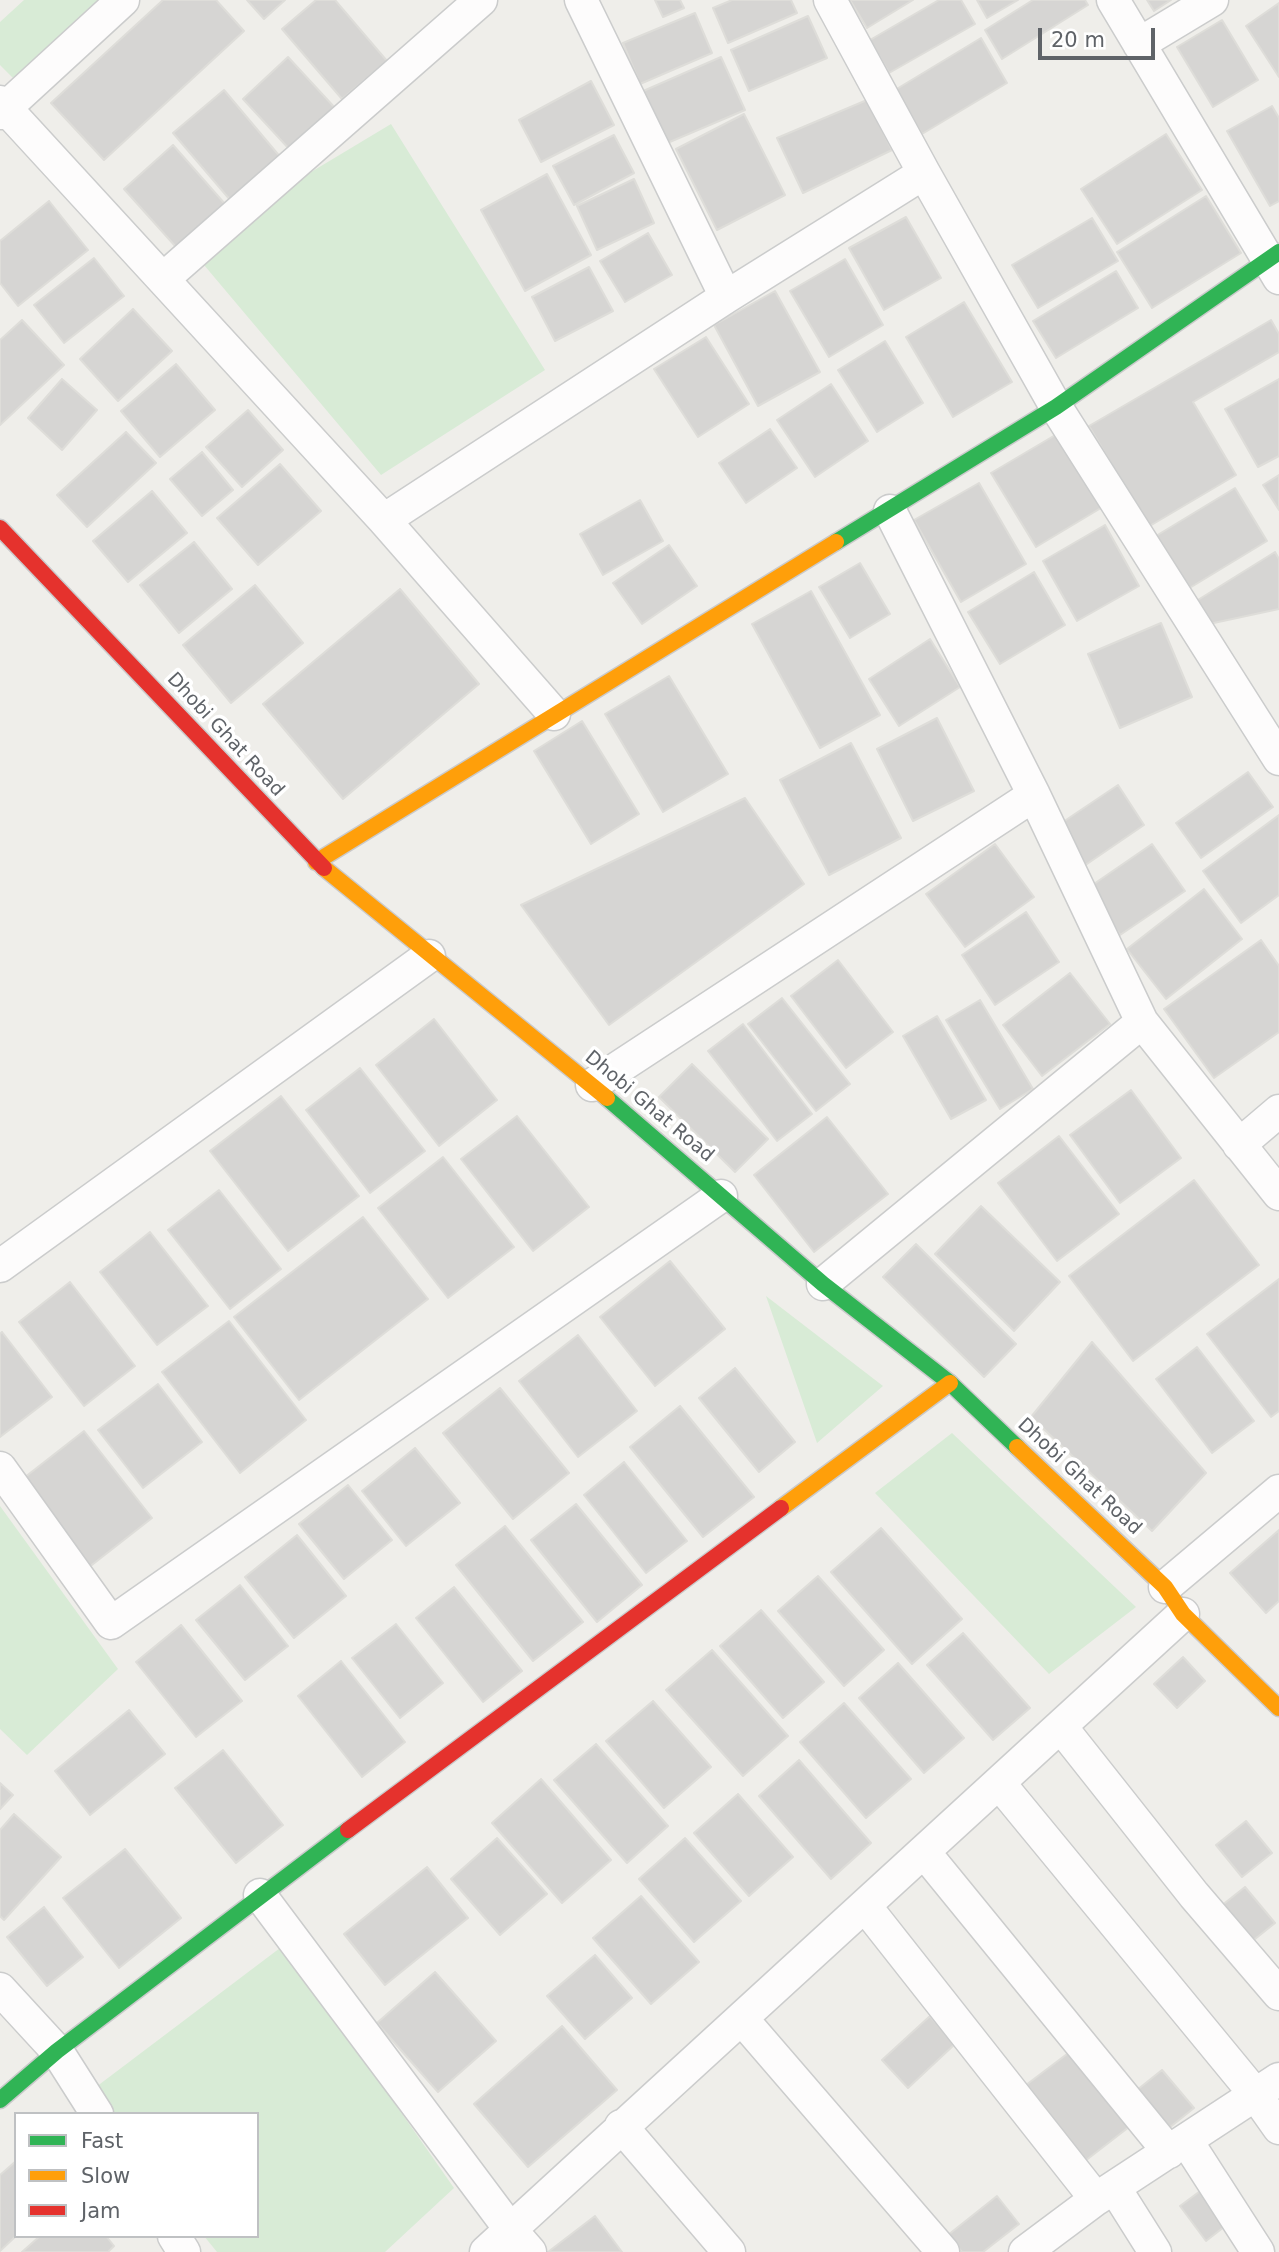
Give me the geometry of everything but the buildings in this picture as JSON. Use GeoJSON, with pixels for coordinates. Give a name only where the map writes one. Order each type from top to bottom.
{"type":"FeatureCollection","features":[{"type":"Feature","properties":{"kind":"street"},"geometry":{"type":"LineString","coordinates":[[123,0],[2,108],[384,520],[554,714]]}},
{"type":"Feature","properties":{"kind":"street"},"geometry":{"type":"LineString","coordinates":[[163,279],[481,0]]}},
{"type":"Feature","properties":{"kind":"street"},"geometry":{"type":"LineString","coordinates":[[581,0],[726,297]]}},
{"type":"Feature","properties":{"kind":"street"},"geometry":{"type":"LineString","coordinates":[[830,0],[1056,407],[1279,760]]}},
{"type":"Feature","properties":{"kind":"street"},"geometry":{"type":"LineString","coordinates":[[316,862],[554,714],[890,511],[1056,407],[1275,263],[1113,0]]}},
{"type":"Feature","properties":{"kind":"street"},"geometry":{"type":"LineString","coordinates":[[1139,44],[1212,0]]}},
{"type":"Feature","properties":{"kind":"street"},"geometry":{"type":"LineString","coordinates":[[384,520],[726,297],[924,173]]}},
{"type":"Feature","properties":{"kind":"street"},"geometry":{"type":"LineString","coordinates":[[890,511],[1034,795],[1142,1022],[1279,1194]]}},
{"type":"Feature","properties":{"kind":"street","name":"Dhobi Ghat Road"},"geometry":{"type":"LineString","coordinates":[[0,528],[316,862],[592,1085],[824,1284],[950,1383],[1165,1587],[1184,1614],[1279,1708]]}},
{"type":"Feature","properties":{"kind":"street"},"geometry":{"type":"LineString","coordinates":[[592,1085],[1034,795]]}},
{"type":"Feature","properties":{"kind":"street"},"geometry":{"type":"LineString","coordinates":[[0,1266],[429,956]]}},
{"type":"Feature","properties":{"kind":"street"},"geometry":{"type":"LineString","coordinates":[[824,1284],[1142,1022]]}},
{"type":"Feature","properties":{"kind":"street"},"geometry":{"type":"LineString","coordinates":[[1239,1144],[1279,1111]]}},
{"type":"Feature","properties":{"kind":"street"},"geometry":{"type":"LineString","coordinates":[[0,1468],[111,1623],[721,1196]]}},
{"type":"Feature","properties":{"kind":"street"},"geometry":{"type":"LineString","coordinates":[[0,2101],[57,2051],[260,1895],[950,1383]]}},
{"type":"Feature","properties":{"kind":"street"},"geometry":{"type":"LineString","coordinates":[[1165,1587],[1279,1491]]}},
{"type":"Feature","properties":{"kind":"street"},"geometry":{"type":"LineString","coordinates":[[486,2252],[520,2241],[621,2126],[742,2019],[1184,1614]]}},
{"type":"Feature","properties":{"kind":"street"},"geometry":{"type":"LineString","coordinates":[[1061,1727],[1194,1895],[1279,1994]]}},
{"type":"Feature","properties":{"kind":"street"},"geometry":{"type":"LineString","coordinates":[[999,1783],[1267,2086],[1279,2128]]}},
{"type":"Feature","properties":{"kind":"street"},"geometry":{"type":"LineString","coordinates":[[924,1852],[1177,2146],[1258,2252]]}},
{"type":"Feature","properties":{"kind":"street"},"geometry":{"type":"LineString","coordinates":[[260,1895],[520,2241]]}},
{"type":"Feature","properties":{"kind":"street"},"geometry":{"type":"LineString","coordinates":[[865,1906],[1155,2252]]}},
{"type":"Feature","properties":{"kind":"street"},"geometry":{"type":"LineString","coordinates":[[0,1989],[57,2051],[96,2112]]}},
{"type":"Feature","properties":{"kind":"street"},"geometry":{"type":"LineString","coordinates":[[742,2019],[943,2252]]}},
{"type":"Feature","properties":{"kind":"street"},"geometry":{"type":"LineString","coordinates":[[1045,2246],[1105,2193],[1267,2086]]}},
{"type":"Feature","properties":{"kind":"street"},"geometry":{"type":"LineString","coordinates":[[621,2126],[729,2252]]}},
{"type":"Feature","properties":{"kind":"green space"},"geometry":{"type":"Polygon","coordinates":[[[24,0],[102,0],[14,79],[0,65],[0,22],[24,0]]]}},
{"type":"Feature","properties":{"kind":"green space"},"geometry":{"type":"Polygon","coordinates":[[[391,124],[545,370],[381,475],[188,246],[391,124]]]}},
{"type":"Feature","properties":{"kind":"green space"},"geometry":{"type":"Polygon","coordinates":[[[766,1296],[883,1386],[817,1443],[766,1296]]]}},
{"type":"Feature","properties":{"kind":"green space"},"geometry":{"type":"Polygon","coordinates":[[[952,1433],[1136,1607],[1049,1674],[875,1493],[952,1433]]]}},
{"type":"Feature","properties":{"kind":"green space"},"geometry":{"type":"Polygon","coordinates":[[[0,1506],[118,1669],[27,1755],[0,1729],[0,1506]]]}},
{"type":"Feature","properties":{"kind":"green space"},"geometry":{"type":"Polygon","coordinates":[[[284,1945],[454,2188],[385,2252],[217,2252],[206,2238],[259,2238],[259,2112],[108,2112],[92,2090],[284,1945]]]}},
{"type":"Feature","properties":{"kind":"traffic: fast"},"geometry":{"type":"LineString","coordinates":[[836,542],[1056,407],[1279,252]]}},
{"type":"Feature","properties":{"kind":"traffic: fast"},"geometry":{"type":"LineString","coordinates":[[607,1098],[823,1284],[950,1383],[1017,1447]]}},
{"type":"Feature","properties":{"kind":"traffic: fast"},"geometry":{"type":"LineString","coordinates":[[0,2100],[57,2051],[348,1830]]}},
{"type":"Feature","properties":{"kind":"traffic: slow"},"geometry":{"type":"LineString","coordinates":[[316,862],[836,542]]}},
{"type":"Feature","properties":{"kind":"traffic: slow"},"geometry":{"type":"LineString","coordinates":[[324,868],[607,1098]]}},
{"type":"Feature","properties":{"kind":"traffic: slow"},"geometry":{"type":"LineString","coordinates":[[781,1508],[950,1383]]}},
{"type":"Feature","properties":{"kind":"traffic: slow"},"geometry":{"type":"LineString","coordinates":[[1017,1447],[1165,1587],[1183,1614],[1279,1708]]}},
{"type":"Feature","properties":{"kind":"traffic: jam"},"geometry":{"type":"LineString","coordinates":[[0,528],[324,868]]}},
{"type":"Feature","properties":{"kind":"traffic: jam"},"geometry":{"type":"LineString","coordinates":[[348,1830],[781,1508]]}}]}
